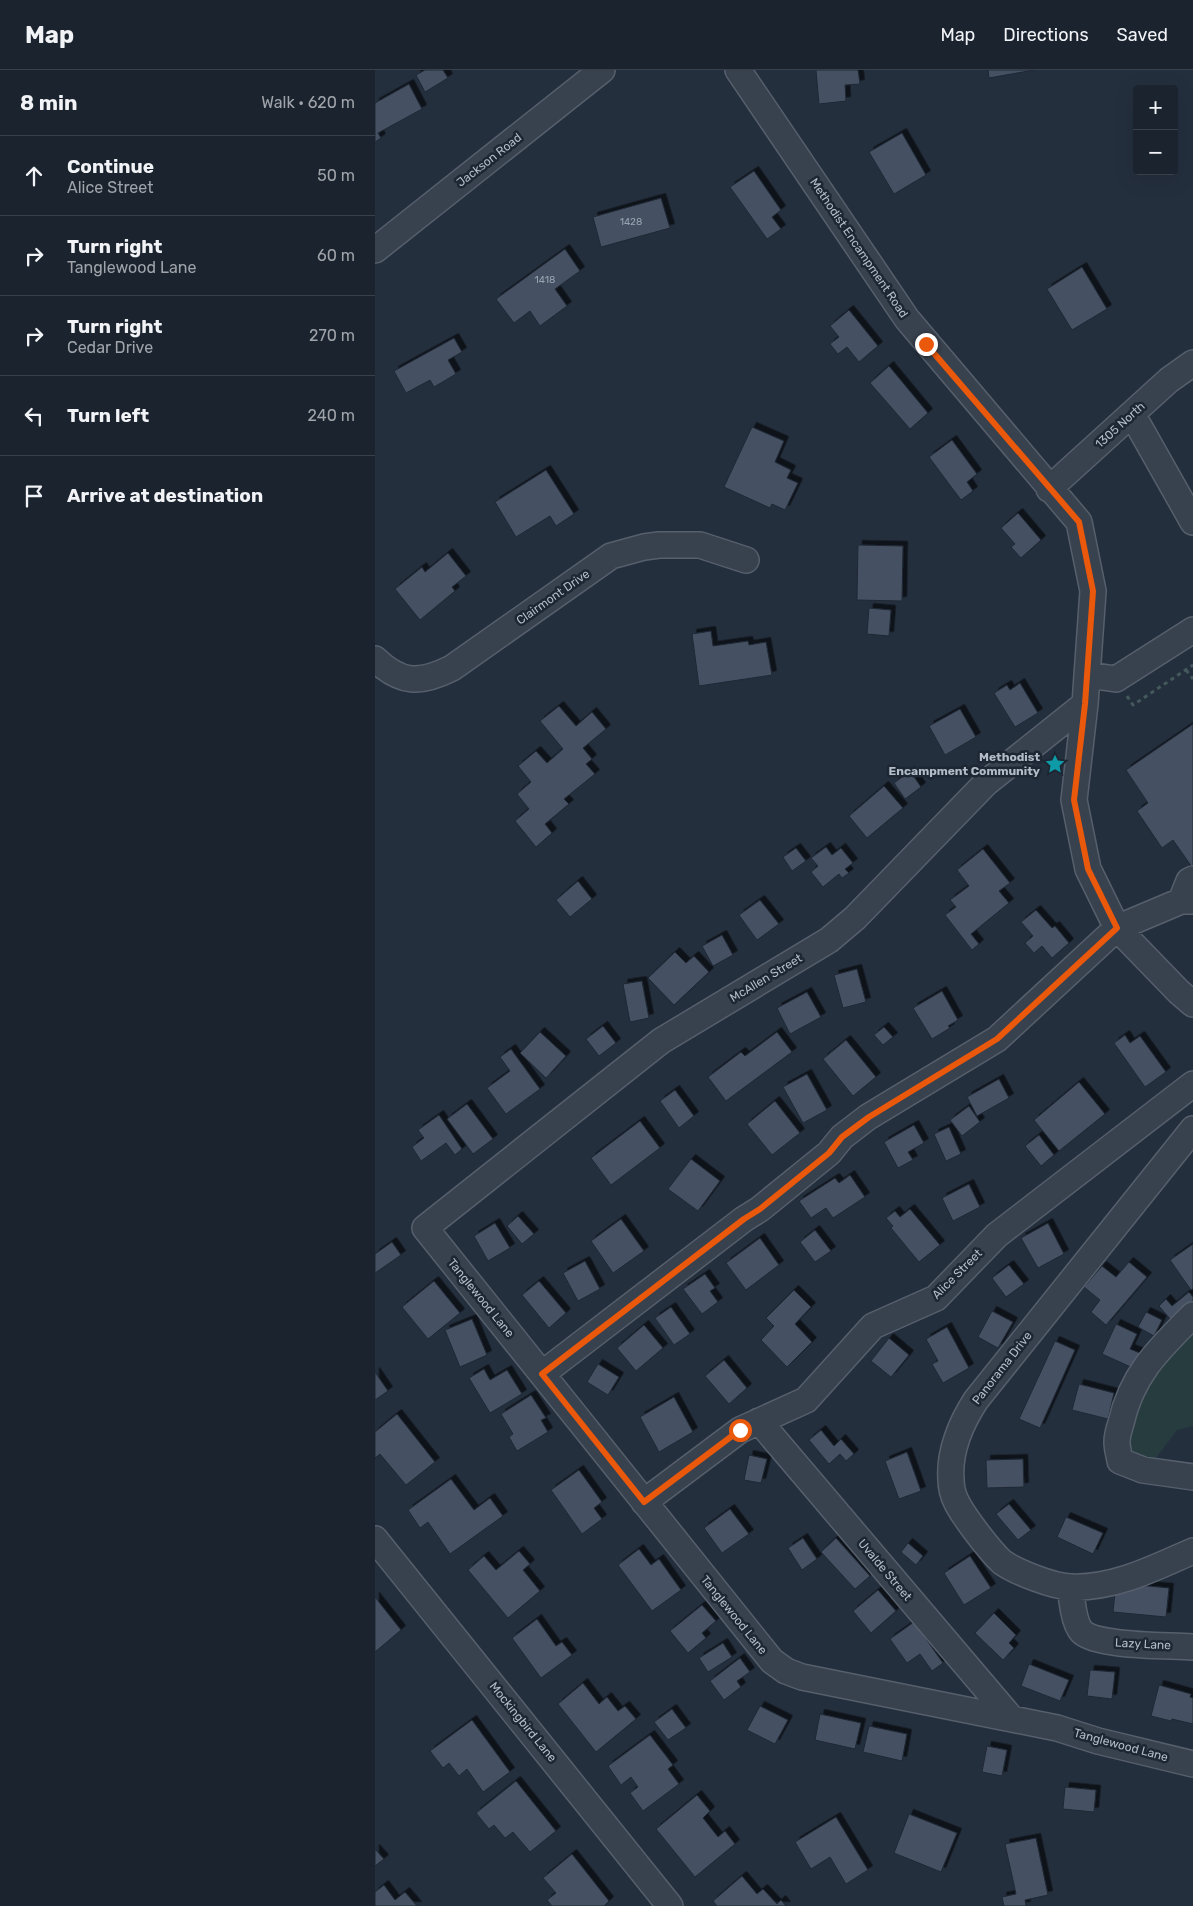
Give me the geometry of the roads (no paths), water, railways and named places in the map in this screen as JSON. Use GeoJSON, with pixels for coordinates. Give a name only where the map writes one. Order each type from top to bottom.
{"type":"FeatureCollection","features":[{"type":"Feature","properties":{"kind":"street","name":"Jackson Road"},"geometry":{"type":"LineString","coordinates":[[375,250],[602,70]]}},
{"type":"Feature","properties":{"kind":"street","name":"Methodist Encampment Road"},"geometry":{"type":"LineString","coordinates":[[738,70],[907,319],[1049,489],[1079,522],[1093,591],[1085,704],[1074,800],[1088,869],[1117,928],[1193,1004]]}},
{"type":"Feature","properties":{"kind":"street","name":"1305 North"},"geometry":{"type":"LineString","coordinates":[[1049,489],[1169,380],[1193,363]]}},
{"type":"Feature","properties":{"kind":"street"},"geometry":{"type":"LineString","coordinates":[[1132,414],[1193,522]]}},
{"type":"Feature","properties":{"kind":"street","name":"Clairmont Drive"},"geometry":{"type":"LineString","coordinates":[[375,659],[385,668],[405,678],[416,680],[440,674],[452,668],[611,556],[659,545],[700,545],[746,560]]}},
{"type":"Feature","properties":{"kind":"street"},"geometry":{"type":"LineString","coordinates":[[1087,675],[1117,679],[1193,630]]}},
{"type":"Feature","properties":{"kind":"street","name":"McAllen Street"},"geometry":{"type":"LineString","coordinates":[[425,1228],[661,1040],[829,940],[855,918],[986,783],[1085,704]]}},
{"type":"Feature","properties":{"kind":"street"},"geometry":{"type":"LineString","coordinates":[[542,1374],[744,1219],[760,1209],[829,1153],[842,1137],[869,1117],[997,1039],[1117,928],[1187,901],[1189,881],[1193,878]]}},
{"type":"Feature","properties":{"kind":"street","name":"Alice Street"},"geometry":{"type":"LineString","coordinates":[[644,1502],[740,1430],[806,1400],[873,1326],[936,1298],[997,1235],[1193,1084]]}},
{"type":"Feature","properties":{"kind":"street","name":"Panorama Drive"},"geometry":{"type":"LineString","coordinates":[[1193,1128],[967,1413],[952,1454],[951,1478],[956,1502],[989,1548],[1003,1563],[1038,1580],[1071,1587],[1113,1583],[1141,1574],[1193,1552]]}},
{"type":"Feature","properties":{"kind":"street","name":"Tanglewood Lane"},"geometry":{"type":"LineString","coordinates":[[425,1228],[772,1661],[787,1671],[802,1677],[1057,1728],[1098,1741],[1193,1764]]}},
{"type":"Feature","properties":{"kind":"street"},"geometry":{"type":"LineString","coordinates":[[1193,1315],[1153,1355],[1146,1365],[1133,1387],[1123,1414],[1117,1441],[1120,1461],[1143,1470],[1193,1477]]}},
{"type":"Feature","properties":{"kind":"street","name":"Uvalde Street"},"geometry":{"type":"LineString","coordinates":[[759,1421],[1011,1718]]}},
{"type":"Feature","properties":{"kind":"street","name":"Mockingbird Lane"},"geometry":{"type":"LineString","coordinates":[[377,1546],[670,1906]]}},
{"type":"Feature","properties":{"kind":"street","name":"Lazy Lane"},"geometry":{"type":"LineString","coordinates":[[1071,1587],[1071,1602],[1077,1624],[1081,1631],[1088,1636],[1105,1642],[1193,1647]]}},
{"type":"Feature","properties":{"kind":"place","name":"Methodist Encampment Community"},"geometry":{"type":"Point","coordinates":[1055,764]}}]}
